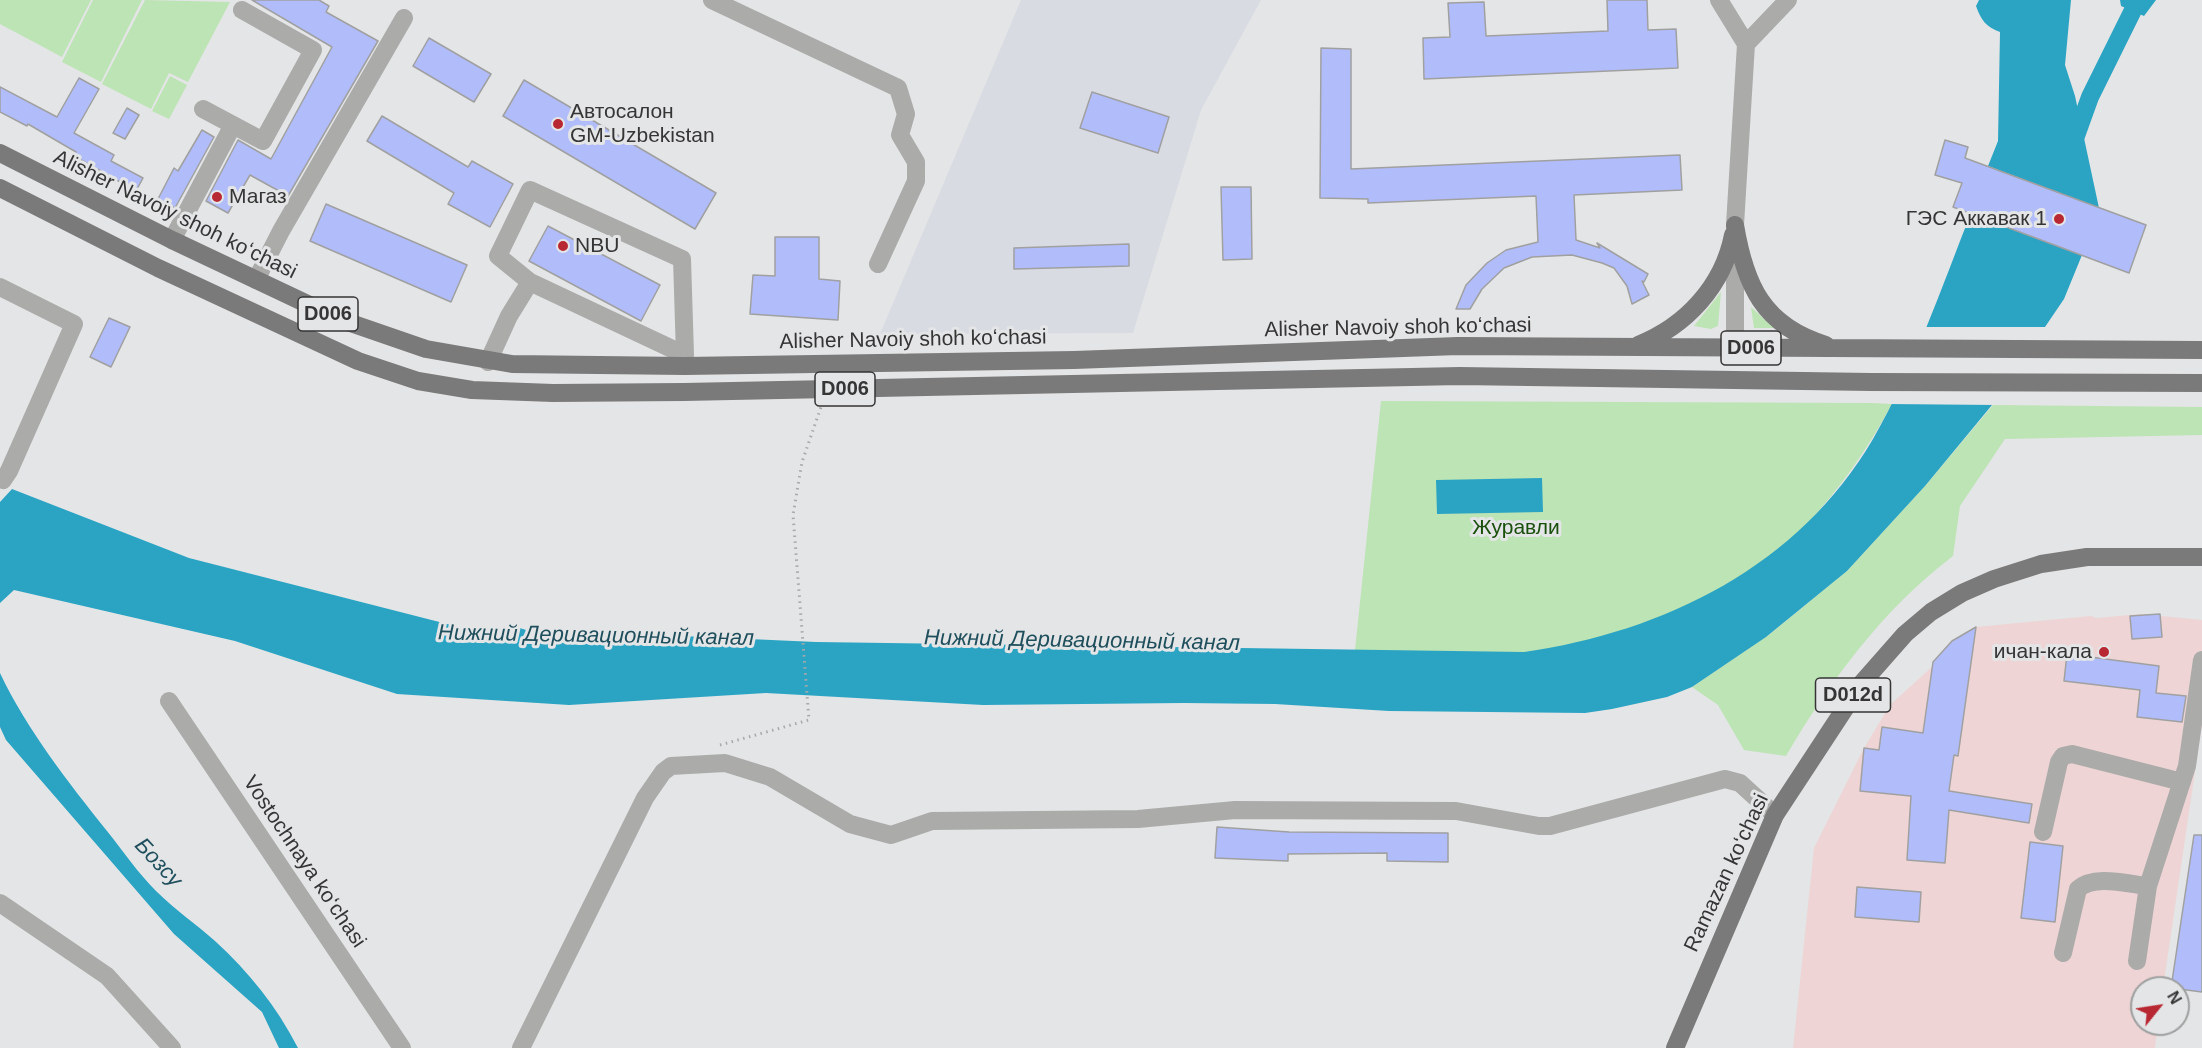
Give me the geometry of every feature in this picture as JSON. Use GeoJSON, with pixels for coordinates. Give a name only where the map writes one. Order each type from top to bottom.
{"type":"FeatureCollection","features":[{"type":"Feature","properties":{"kind":"main road","name":"Alisher Navoiy shoh koʻchasi"},"geometry":{"type":"LineString","coordinates":[[0,153],[172,240],[339,319],[396,340],[488,362],[1074,360],[1458,346],[2202,350]]}},
{"type":"Feature","properties":{"kind":"main road","name":"D006"},"geometry":{"type":"LineString","coordinates":[[0,188],[307,339],[358,361],[418,381],[508,392],[828,389],[1460,376],[1734,381],[2202,383]]}},
{"type":"Feature","properties":{"kind":"main road"},"geometry":{"type":"LineString","coordinates":[[1631,347],[1663,333],[1704,298],[1726,262],[1736,225]]}},
{"type":"Feature","properties":{"kind":"main road"},"geometry":{"type":"LineString","coordinates":[[1736,225],[1748,279],[1770,314],[1812,340],[1845,349]]}},
{"type":"Feature","properties":{"kind":"main road"},"geometry":{"type":"LineString","coordinates":[[1734,381],[1735,348]]}},
{"type":"Feature","properties":{"kind":"main road","name":"D012d"},"geometry":{"type":"LineString","coordinates":[[2161,557],[2202,548]]}},
{"type":"Feature","properties":{"kind":"main road","name":"Ramazan ko‘chasi"},"geometry":{"type":"LineString","coordinates":[[1675,1048],[1775,815],[1871,671],[1905,633],[1931,612],[1978,586],[2041,564],[2087,557],[2202,557]]}},
{"type":"Feature","properties":{"kind":"street"},"geometry":{"type":"LineString","coordinates":[[712,0],[898,88],[906,114],[900,135],[916,162],[916,182],[878,264]]}},
{"type":"Feature","properties":{"kind":"street"},"geometry":{"type":"LineString","coordinates":[[1719,0],[1746,44],[1736,225],[1735,348]]}},
{"type":"Feature","properties":{"kind":"street"},"geometry":{"type":"LineString","coordinates":[[1746,44],[1788,0]]}},
{"type":"Feature","properties":{"kind":"street"},"geometry":{"type":"LineString","coordinates":[[203,109],[263,141],[313,50],[242,10]]}},
{"type":"Feature","properties":{"kind":"street"},"geometry":{"type":"LineString","coordinates":[[256,280],[281,231],[404,18]]}},
{"type":"Feature","properties":{"kind":"street"},"geometry":{"type":"LineString","coordinates":[[172,240],[233,125]]}},
{"type":"Feature","properties":{"kind":"street"},"geometry":{"type":"LineString","coordinates":[[530,190],[682,259],[685,361],[530,282],[498,256],[530,190]]}},
{"type":"Feature","properties":{"kind":"street"},"geometry":{"type":"LineString","coordinates":[[488,362],[509,316],[530,282]]}},
{"type":"Feature","properties":{"kind":"street"},"geometry":{"type":"LineString","coordinates":[[0,287],[74,324],[9,471],[3,480],[0,479]]}},
{"type":"Feature","properties":{"kind":"street"},"geometry":{"type":"LineString","coordinates":[[2137,962],[2148,886],[2187,766],[2202,660]]}},
{"type":"Feature","properties":{"kind":"street","name":"Vostochnaya ko‘chasi"},"geometry":{"type":"LineString","coordinates":[[169,701],[402,1048]]}},
{"type":"Feature","properties":{"kind":"street"},"geometry":{"type":"LineString","coordinates":[[2043,832],[2059,762],[2063,756],[2072,754],[2182,782]]}},
{"type":"Feature","properties":{"kind":"street"},"geometry":{"type":"LineString","coordinates":[[521,1048],[657,779],[671,766],[731,764],[771,777],[850,824],[891,835],[932,821],[1138,819],[1235,810],[1456,812],[1550,826],[1725,779],[1740,783],[1775,815]]}},
{"type":"Feature","properties":{"kind":"street"},"geometry":{"type":"LineString","coordinates":[[2063,953],[2078,889],[2085,883],[2094,881],[2148,886]]}},
{"type":"Feature","properties":{"kind":"street"},"geometry":{"type":"LineString","coordinates":[[0,903],[107,976],[172,1048]]}},
{"type":"Feature","properties":{"kind":"path"},"geometry":{"type":"LineString","coordinates":[[714,747],[809,720],[793,515],[802,462],[828,389]]}},
{"type":"Feature","properties":{"kind":"shaded area"},"geometry":{"type":"Polygon","coordinates":[[[1021,0],[1261,0],[1201,110],[1133,333],[880,334],[1021,0]]]}},
{"type":"Feature","properties":{"kind":"shaded area"},"geometry":{"type":"Polygon","coordinates":[[[2141,614],[2202,620],[2202,724],[2165,976],[2130,976],[2130,1036],[2156,1036],[2155,1048],[1793,1048],[1814,848],[1864,748],[1890,705],[1976,627],[2091,616],[2097,618],[2141,614]]]}},
{"type":"Feature","properties":{"kind":"green space"},"geometry":{"type":"Polygon","coordinates":[[[0,0],[91,0],[62,57],[0,24],[0,0]]]}},
{"type":"Feature","properties":{"kind":"green space"},"geometry":{"type":"Polygon","coordinates":[[[93,0],[142,0],[101,82],[62,62],[93,0]]]}},
{"type":"Feature","properties":{"kind":"green space"},"geometry":{"type":"Polygon","coordinates":[[[145,0],[230,2],[188,82],[169,73],[151,109],[102,84],[145,0]]]}},
{"type":"Feature","properties":{"kind":"green space"},"geometry":{"type":"Polygon","coordinates":[[[170,76],[187,85],[169,119],[152,111],[170,76]]]}},
{"type":"Feature","properties":{"kind":"green space"},"geometry":{"type":"Polygon","coordinates":[[[1721,292],[1718,326],[1711,329],[1694,326],[1721,292]]]}},
{"type":"Feature","properties":{"kind":"green space"},"geometry":{"type":"Polygon","coordinates":[[[1751,307],[1774,328],[1754,328],[1751,307]]]}},
{"type":"Feature","properties":{"kind":"green space","name":"Журавли"},"geometry":{"type":"Polygon","coordinates":[[[1381,401],[1892,404],[1853,468],[1818,512],[1779,550],[1748,572],[1713,593],[1635,627],[1559,648],[1482,654],[1355,650],[1381,401]]]}},
{"type":"Feature","properties":{"kind":"green space"},"geometry":{"type":"Polygon","coordinates":[[[1993,405],[2202,407],[2202,435],[2005,439],[1960,506],[1953,556],[1904,599],[1860,648],[1821,701],[1786,756],[1744,750],[1718,705],[1692,687],[1770,634],[1847,571],[1925,486],[1993,405]]]}},
{"type":"Feature","properties":{"kind":"water"},"geometry":{"type":"Polygon","coordinates":[[[1979,0],[2071,0],[2065,65],[2075,96],[2099,208],[1988,166],[1998,141],[2000,32],[1991,28],[1982,19],[1976,6],[1979,0]]]}},
{"type":"Feature","properties":{"kind":"water"},"geometry":{"type":"Polygon","coordinates":[[[2120,0],[2156,0],[2144,16],[2121,6],[2120,0]]]}},
{"type":"Feature","properties":{"kind":"water"},"geometry":{"type":"Polygon","coordinates":[[[1971,213],[2082,255],[2064,299],[1992,405],[1925,486],[1847,571],[1766,637],[1692,687],[1667,697],[1612,709],[1585,713],[1389,711],[1275,704],[983,705],[766,693],[569,705],[397,694],[235,641],[14,590],[0,603],[0,502],[12,489],[189,558],[502,638],[516,627],[571,643],[682,636],[816,642],[1524,652],[1576,642],[1627,628],[1676,609],[1723,586],[1767,557],[1807,523],[1843,484],[1888,412],[1926,328],[1971,213]]]}},
{"type":"Feature","properties":{"kind":"water"},"geometry":{"type":"Polygon","coordinates":[[[1542,478],[1543,512],[1437,514],[1436,480],[1542,478]]]}},
{"type":"Feature","properties":{"kind":"water","name":"Бозсу"},"geometry":{"type":"Polygon","coordinates":[[[0,673],[23,715],[49,755],[137,869],[163,898],[215,941],[239,965],[271,1004],[298,1048],[279,1048],[262,1012],[174,934],[6,740],[0,727],[0,673]]]}},
{"type":"Feature","properties":{"kind":"pier"},"geometry":{"type":"Polygon","coordinates":[[[1923,327],[2047,327],[1996,405],[1888,404],[1923,327]]]}},
{"type":"Feature","properties":{"kind":"building"},"geometry":{"type":"Polygon","coordinates":[[[252,0],[319,0],[329,6],[326,12],[378,41],[288,196],[250,175],[228,213],[206,201],[238,140],[271,159],[332,47],[252,0]]]}},
{"type":"Feature","properties":{"kind":"building"},"geometry":{"type":"Polygon","coordinates":[[[1607,0],[1647,0],[1648,30],[1676,29],[1678,68],[1424,79],[1423,38],[1450,37],[1448,3],[1484,2],[1486,36],[1608,31],[1607,0]]]}},
{"type":"Feature","properties":{"kind":"building"},"geometry":{"type":"Polygon","coordinates":[[[429,38],[491,74],[474,102],[413,66],[429,38]]]}},
{"type":"Feature","properties":{"kind":"building"},"geometry":{"type":"Polygon","coordinates":[[[1321,48],[1351,49],[1351,169],[1680,155],[1682,190],[1574,195],[1576,240],[1600,248],[1597,243],[1648,274],[1644,282],[1642,281],[1649,295],[1632,304],[1627,286],[1614,268],[1602,263],[1572,255],[1532,257],[1504,268],[1482,289],[1470,309],[1456,309],[1466,285],[1487,263],[1506,250],[1538,242],[1536,196],[1368,203],[1368,199],[1320,198],[1321,48]]]}},
{"type":"Feature","properties":{"kind":"building"},"geometry":{"type":"Polygon","coordinates":[[[79,78],[99,89],[74,133],[114,155],[111,161],[143,178],[136,191],[74,156],[76,152],[28,124],[27,126],[0,112],[0,87],[57,117],[79,78]]]}},
{"type":"Feature","properties":{"kind":"building"},"geometry":{"type":"Polygon","coordinates":[[[524,80],[716,193],[695,229],[503,116],[524,80]]]}},
{"type":"Feature","properties":{"kind":"building"},"geometry":{"type":"Polygon","coordinates":[[[1092,92],[1169,117],[1158,153],[1080,128],[1092,92]]]}},
{"type":"Feature","properties":{"kind":"building"},"geometry":{"type":"Polygon","coordinates":[[[127,108],[139,115],[125,139],[113,133],[127,108]]]}},
{"type":"Feature","properties":{"kind":"building"},"geometry":{"type":"Polygon","coordinates":[[[382,116],[468,167],[472,161],[513,184],[490,227],[448,204],[454,193],[367,141],[382,116]]]}},
{"type":"Feature","properties":{"kind":"building"},"geometry":{"type":"Polygon","coordinates":[[[202,130],[214,137],[175,208],[158,199],[174,168],[178,171],[202,130]]]}},
{"type":"Feature","properties":{"kind":"building","name":"ГЭС Аккавак 1"},"geometry":{"type":"Polygon","coordinates":[[[1945,140],[1968,147],[1965,158],[2146,225],[2129,273],[1953,207],[1962,183],[1935,175],[1945,140]]]}},
{"type":"Feature","properties":{"kind":"building"},"geometry":{"type":"Polygon","coordinates":[[[1221,187],[1251,187],[1252,259],[1223,260],[1221,187]]]}},
{"type":"Feature","properties":{"kind":"building"},"geometry":{"type":"Polygon","coordinates":[[[326,204],[467,265],[451,302],[310,241],[326,204]]]}},
{"type":"Feature","properties":{"kind":"building"},"geometry":{"type":"Polygon","coordinates":[[[548,226],[660,285],[641,321],[529,261],[548,226]]]}},
{"type":"Feature","properties":{"kind":"building"},"geometry":{"type":"Polygon","coordinates":[[[775,237],[819,237],[819,279],[840,281],[838,320],[750,314],[753,275],[775,276],[775,237]]]}},
{"type":"Feature","properties":{"kind":"building"},"geometry":{"type":"Polygon","coordinates":[[[1129,244],[1129,266],[1014,269],[1014,248],[1129,244]]]}},
{"type":"Feature","properties":{"kind":"building"},"geometry":{"type":"Polygon","coordinates":[[[109,318],[130,327],[111,367],[90,357],[109,318]]]}},
{"type":"Feature","properties":{"kind":"building"},"geometry":{"type":"Polygon","coordinates":[[[2160,614],[2162,637],[2132,639],[2130,616],[2160,614]]]}},
{"type":"Feature","properties":{"kind":"building"},"geometry":{"type":"Polygon","coordinates":[[[1976,627],[1958,756],[1954,755],[1949,791],[2032,804],[2029,823],[1949,810],[1945,863],[1907,860],[1911,796],[1860,791],[1864,748],[1879,750],[1882,727],[1923,733],[1933,662],[1952,641],[1976,627]]]}},
{"type":"Feature","properties":{"kind":"building"},"geometry":{"type":"Polygon","coordinates":[[[2067,654],[2159,666],[2156,693],[2186,696],[2182,722],[2137,717],[2140,690],[2064,681],[2067,654]]]}},
{"type":"Feature","properties":{"kind":"building"},"geometry":{"type":"Polygon","coordinates":[[[1217,827],[1289,832],[1448,833],[1448,862],[1387,861],[1387,853],[1288,854],[1288,861],[1215,858],[1217,827]]]}},
{"type":"Feature","properties":{"kind":"building"},"geometry":{"type":"Polygon","coordinates":[[[2194,835],[2202,835],[2202,992],[2190,990],[2190,976],[2173,976],[2194,835]]]}},
{"type":"Feature","properties":{"kind":"building"},"geometry":{"type":"Polygon","coordinates":[[[2030,842],[2063,846],[2055,922],[2021,918],[2030,842]]]}},
{"type":"Feature","properties":{"kind":"building"},"geometry":{"type":"Polygon","coordinates":[[[1857,887],[1921,892],[1919,922],[1855,917],[1857,887]]]}},
{"type":"Feature","properties":{"kind":"waterway","name":"Нижний Деривационный канал"},"geometry":{"type":"LineString","coordinates":[[2072,147],[2090,97],[2138,0]]}},
{"type":"Feature","properties":{"kind":"place","name":"Автосалон GM-Uzbekistan"},"geometry":{"type":"Point","coordinates":[558,124]}},
{"type":"Feature","properties":{"kind":"place","name":"Магаз"},"geometry":{"type":"Point","coordinates":[217,197]}},
{"type":"Feature","properties":{"kind":"place","name":"ГЭС Аккавак 1"},"geometry":{"type":"Point","coordinates":[2059,219]}},
{"type":"Feature","properties":{"kind":"place","name":"NBU"},"geometry":{"type":"Point","coordinates":[563,246]}},
{"type":"Feature","properties":{"kind":"place","name":"ичан-кала"},"geometry":{"type":"Point","coordinates":[2104,652]}}]}
